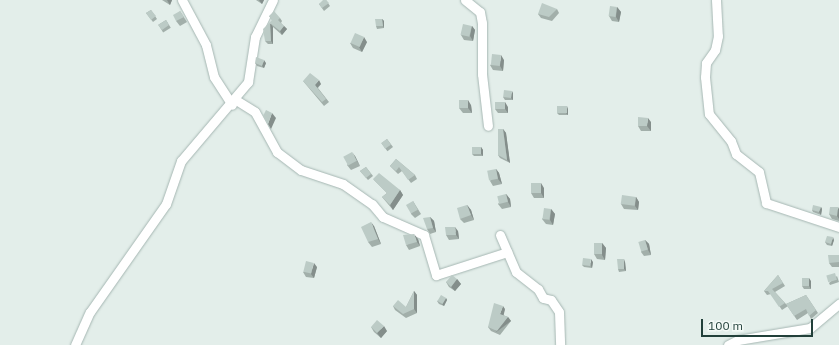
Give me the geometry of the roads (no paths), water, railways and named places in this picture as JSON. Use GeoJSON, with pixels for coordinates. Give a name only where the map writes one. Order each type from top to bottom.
{"type":"FeatureCollection","features":[{"type":"Feature","properties":{"kind":"street"},"geometry":{"type":"LineString","coordinates":[[182,0],[206,45],[214,77],[234,102],[254,112],[277,152],[301,170],[343,184],[372,204],[383,217],[424,235],[436,275],[507,252]]}},
{"type":"Feature","properties":{"kind":"street"},"geometry":{"type":"LineString","coordinates":[[75,345],[90,312],[166,204],[181,161],[234,102],[251,74],[255,37],[273,0]]}},
{"type":"Feature","properties":{"kind":"street"},"geometry":{"type":"LineString","coordinates":[[465,0],[480,12],[482,23],[482,74],[488,126]]}},
{"type":"Feature","properties":{"kind":"street"},"geometry":{"type":"LineString","coordinates":[[716,0],[718,36],[715,50],[706,63],[705,77],[709,114],[731,141],[736,154],[759,172],[766,203],[839,227]]}},
{"type":"Feature","properties":{"kind":"street"},"geometry":{"type":"LineString","coordinates":[[500,235],[516,272],[538,289],[543,298],[551,300],[559,312],[560,345]]}},
{"type":"Feature","properties":{"kind":"street"},"geometry":{"type":"LineString","coordinates":[[728,345],[738,340],[810,328],[839,304]]}}]}
